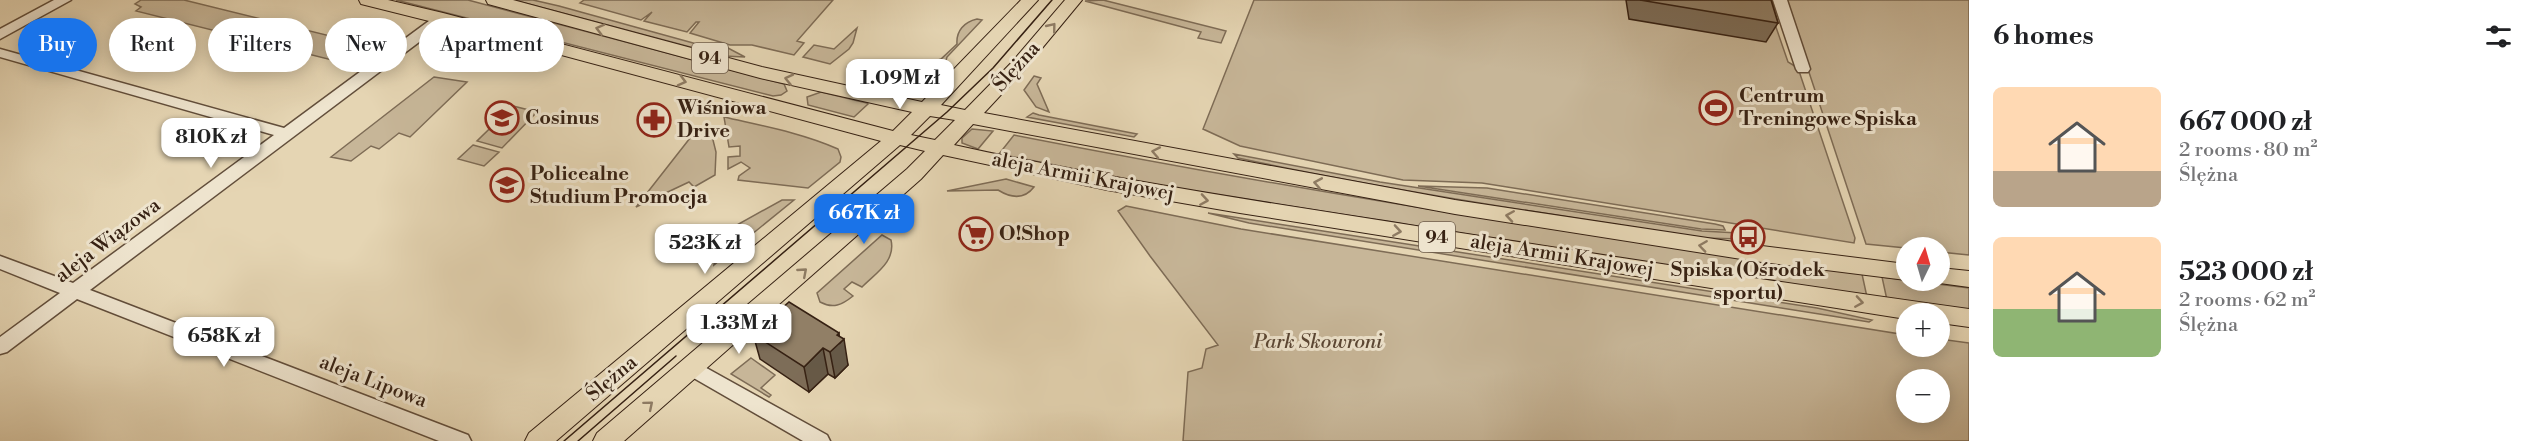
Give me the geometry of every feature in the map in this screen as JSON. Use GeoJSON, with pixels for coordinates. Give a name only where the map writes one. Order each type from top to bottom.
{"type":"FeatureCollection","features":[{"type":"Feature","properties":{"kind":"main road","name":"94"},"geometry":{"type":"LineString","coordinates":[[367,0],[442,18]]}},
{"type":"Feature","properties":{"kind":"main road","name":"94"},"geometry":{"type":"LineString","coordinates":[[494,0],[760,72],[970,116]]}},
{"type":"Feature","properties":{"kind":"main road","name":"Ślężna"},"geometry":{"type":"LineString","coordinates":[[538,441],[897,138],[1030,0]]}},
{"type":"Feature","properties":{"kind":"main road","name":"Ślężna"},"geometry":{"type":"LineString","coordinates":[[606,441],[891,196],[941,148],[1018,66],[1074,0]]}},
{"type":"Feature","properties":{"kind":"main road","name":"94"},"geometry":{"type":"LineString","coordinates":[[564,51],[838,124],[941,148]]}},
{"type":"Feature","properties":{"kind":"main road","name":"aleja Armii Krajowej"},"geometry":{"type":"LineString","coordinates":[[970,116],[1455,207],[1754,253],[1896,271]]}},
{"type":"Feature","properties":{"kind":"main road"},"geometry":{"type":"LineString","coordinates":[[838,124],[857,139],[861,147],[863,157],[859,170]]}},
{"type":"Feature","properties":{"kind":"main road","name":"aleja Armii Krajowej"},"geometry":{"type":"LineString","coordinates":[[941,148],[1241,206],[1896,307]]}},
{"type":"Feature","properties":{"kind":"main road"},"geometry":{"type":"LineString","coordinates":[[1950,277],[1969,279]]}},
{"type":"Feature","properties":{"kind":"main road","name":"aleja Armii Krajowej"},"geometry":{"type":"LineString","coordinates":[[1950,316],[1969,318]]}},
{"type":"Feature","properties":{"kind":"street"},"geometry":{"type":"LineString","coordinates":[[0,35],[64,0]]}},
{"type":"Feature","properties":{"kind":"street"},"geometry":{"type":"LineString","coordinates":[[1780,0],[1803,69]]}},
{"type":"Feature","properties":{"kind":"street","name":"aleja Wiązowa"},"geometry":{"type":"LineString","coordinates":[[0,347],[419,35]]}},
{"type":"Feature","properties":{"kind":"street"},"geometry":{"type":"LineString","coordinates":[[0,53],[286,134]]}},
{"type":"Feature","properties":{"kind":"street","name":"aleja Lipowa"},"geometry":{"type":"LineString","coordinates":[[0,262],[461,441]]}},
{"type":"Feature","properties":{"kind":"street"},"geometry":{"type":"LineString","coordinates":[[692,368],[819,441]]}},
{"type":"Feature","properties":{"kind":"green space"},"geometry":{"type":"Polygon","coordinates":[[[141,0],[184,0],[257,18],[208,18],[208,29],[196,26],[196,18],[164,18],[136,11],[141,7],[135,4],[141,0]]]}},
{"type":"Feature","properties":{"kind":"green space"},"geometry":{"type":"Polygon","coordinates":[[[396,0],[468,0],[536,18],[467,18],[396,0]]]}},
{"type":"Feature","properties":{"kind":"green space"},"geometry":{"type":"Polygon","coordinates":[[[514,0],[533,0],[559,6],[704,46],[728,48],[745,57],[724,56],[514,0]]]}},
{"type":"Feature","properties":{"kind":"green space"},"geometry":{"type":"Polygon","coordinates":[[[584,0],[833,0],[797,41],[804,43],[794,55],[752,45],[730,45],[690,33],[699,22],[696,22],[687,32],[644,21],[652,12],[641,20],[580,3],[584,0]]]}},
{"type":"Feature","properties":{"kind":"green space"},"geometry":{"type":"Polygon","coordinates":[[[1103,0],[1226,31],[1221,43],[1198,38],[1201,32],[1085,1],[1103,0]]]}},
{"type":"Feature","properties":{"kind":"green space"},"geometry":{"type":"Polygon","coordinates":[[[1254,0],[1769,0],[1768,4],[1788,62],[1798,68],[1855,238],[1854,243],[1482,183],[1403,180],[1240,146],[1203,129],[1254,0]]]}},
{"type":"Feature","properties":{"kind":"green space"},"geometry":{"type":"Polygon","coordinates":[[[1785,0],[1969,0],[1969,255],[1950,253],[1950,237],[1896,237],[1896,247],[1866,244],[1785,0]]]}},
{"type":"Feature","properties":{"kind":"green space"},"geometry":{"type":"Polygon","coordinates":[[[982,20],[947,57],[940,70],[926,77],[891,83],[848,67],[862,63],[857,68],[889,79],[897,74],[902,80],[913,77],[908,70],[941,59],[957,44],[962,28],[968,22],[982,20]]]}},
{"type":"Feature","properties":{"kind":"green space"},"geometry":{"type":"Polygon","coordinates":[[[564,26],[784,84],[787,91],[773,96],[564,43],[564,26]]]}},
{"type":"Feature","properties":{"kind":"green space"},"geometry":{"type":"Polygon","coordinates":[[[857,28],[849,49],[830,64],[803,57],[814,45],[834,49],[857,28]]]}},
{"type":"Feature","properties":{"kind":"green space"},"geometry":{"type":"Polygon","coordinates":[[[313,32],[325,35],[325,58],[313,55],[313,32]]]}},
{"type":"Feature","properties":{"kind":"green space"},"geometry":{"type":"Polygon","coordinates":[[[1034,76],[1041,78],[1037,84],[1049,112],[1036,107],[1024,90],[1034,76]]]}},
{"type":"Feature","properties":{"kind":"green space"},"geometry":{"type":"Polygon","coordinates":[[[434,77],[467,82],[410,137],[399,133],[379,149],[371,146],[351,161],[331,157],[434,77]]]}},
{"type":"Feature","properties":{"kind":"green space"},"geometry":{"type":"Polygon","coordinates":[[[821,92],[868,104],[854,117],[808,105],[807,97],[821,92]]]}},
{"type":"Feature","properties":{"kind":"green space"},"geometry":{"type":"Polygon","coordinates":[[[513,106],[537,112],[502,148],[477,141],[513,106]]]}},
{"type":"Feature","properties":{"kind":"green space"},"geometry":{"type":"Polygon","coordinates":[[[1033,113],[1137,134],[1134,137],[1027,117],[1033,113]]]}},
{"type":"Feature","properties":{"kind":"green space"},"geometry":{"type":"Polygon","coordinates":[[[724,117],[782,130],[824,143],[838,149],[840,162],[808,188],[738,180],[739,176],[750,168],[741,162],[728,169],[728,157],[740,156],[740,146],[729,147],[724,117]]]}},
{"type":"Feature","properties":{"kind":"green space"},"geometry":{"type":"Polygon","coordinates":[[[972,129],[993,131],[978,149],[962,143],[962,138],[972,129]]]}},
{"type":"Feature","properties":{"kind":"green space"},"geometry":{"type":"Polygon","coordinates":[[[707,130],[711,132],[716,152],[715,175],[694,187],[689,182],[636,207],[694,133],[707,130]]]}},
{"type":"Feature","properties":{"kind":"green space"},"geometry":{"type":"Polygon","coordinates":[[[1014,135],[1437,210],[1649,244],[1862,274],[1867,297],[1150,184],[999,154],[1014,135]]]}},
{"type":"Feature","properties":{"kind":"green space"},"geometry":{"type":"Polygon","coordinates":[[[473,145],[499,152],[484,166],[458,159],[473,145]]]}},
{"type":"Feature","properties":{"kind":"green space"},"geometry":{"type":"Polygon","coordinates":[[[1234,154],[1380,182],[1702,231],[1738,233],[1741,239],[1704,238],[1470,201],[1296,170],[1238,158],[1234,154]]]}},
{"type":"Feature","properties":{"kind":"green space"},"geometry":{"type":"Polygon","coordinates":[[[1006,179],[1034,187],[1022,196],[1008,195],[998,190],[947,191],[1006,179]]]}},
{"type":"Feature","properties":{"kind":"green space"},"geometry":{"type":"Polygon","coordinates":[[[1418,186],[1487,188],[1715,224],[1723,226],[1725,230],[1701,229],[1418,186]]]}},
{"type":"Feature","properties":{"kind":"green space"},"geometry":{"type":"Polygon","coordinates":[[[782,200],[794,200],[714,265],[718,242],[726,231],[782,200]]]}},
{"type":"Feature","properties":{"kind":"green space","name":"Park Skowroni"},"geometry":{"type":"Polygon","coordinates":[[[1126,206],[1241,229],[1896,333],[1896,357],[1950,357],[1950,340],[1969,343],[1969,441],[1183,441],[1188,372],[1202,368],[1206,349],[1218,345],[1118,211],[1126,206]]]}},
{"type":"Feature","properties":{"kind":"green space"},"geometry":{"type":"Polygon","coordinates":[[[1208,213],[1817,308],[1872,320],[1869,322],[1249,223],[1208,213]]]}},
{"type":"Feature","properties":{"kind":"green space"},"geometry":{"type":"Polygon","coordinates":[[[882,235],[891,240],[892,247],[888,260],[879,272],[862,287],[852,282],[844,289],[853,296],[845,302],[833,306],[820,302],[817,293],[882,235]]]}},
{"type":"Feature","properties":{"kind":"green space"},"geometry":{"type":"Polygon","coordinates":[[[1882,277],[1896,279],[1896,291],[1950,291],[1950,286],[1969,288],[1969,311],[1950,308],[1950,303],[1909,303],[1887,300],[1882,277]]]}},
{"type":"Feature","properties":{"kind":"green space"},"geometry":{"type":"Polygon","coordinates":[[[751,358],[775,375],[761,388],[771,395],[769,397],[731,374],[751,358]]]}},
{"type":"Feature","properties":{"kind":"building"},"geometry":{"type":"Polygon","coordinates":[[[1640,0],[1771,0],[1778,23],[1640,0]]]}},
{"type":"Feature","properties":{"kind":"building"},"geometry":{"type":"Polygon","coordinates":[[[789,302],[839,333],[837,335],[844,339],[830,352],[823,348],[804,367],[753,334],[789,302]]]}},
{"type":"Feature","properties":{"kind":"tram line"},"geometry":{"type":"LineString","coordinates":[[564,441],[947,112],[993,68],[1052,0]]}},
{"type":"Feature","properties":{"kind":"tram line"},"geometry":{"type":"LineString","coordinates":[[578,441],[676,356]]}},
{"type":"Feature","properties":{"kind":"place","name":"Centrum Treningowe Spiska"},"geometry":{"type":"Point","coordinates":[1716,108]}},
{"type":"Feature","properties":{"kind":"place","name":"Cosinus"},"geometry":{"type":"Point","coordinates":[502,118]}},
{"type":"Feature","properties":{"kind":"place","name":"Wiśniowa Drive"},"geometry":{"type":"Point","coordinates":[654,120]}},
{"type":"Feature","properties":{"kind":"place","name":"Policealne Studium Promocja"},"geometry":{"type":"Point","coordinates":[507,185]}},
{"type":"Feature","properties":{"kind":"place","name":"O!Shop"},"geometry":{"type":"Point","coordinates":[976,234]}},
{"type":"Feature","properties":{"kind":"place","name":"Spiska (Ośrodek sportu)"},"geometry":{"type":"Point","coordinates":[1748,237]}}]}
